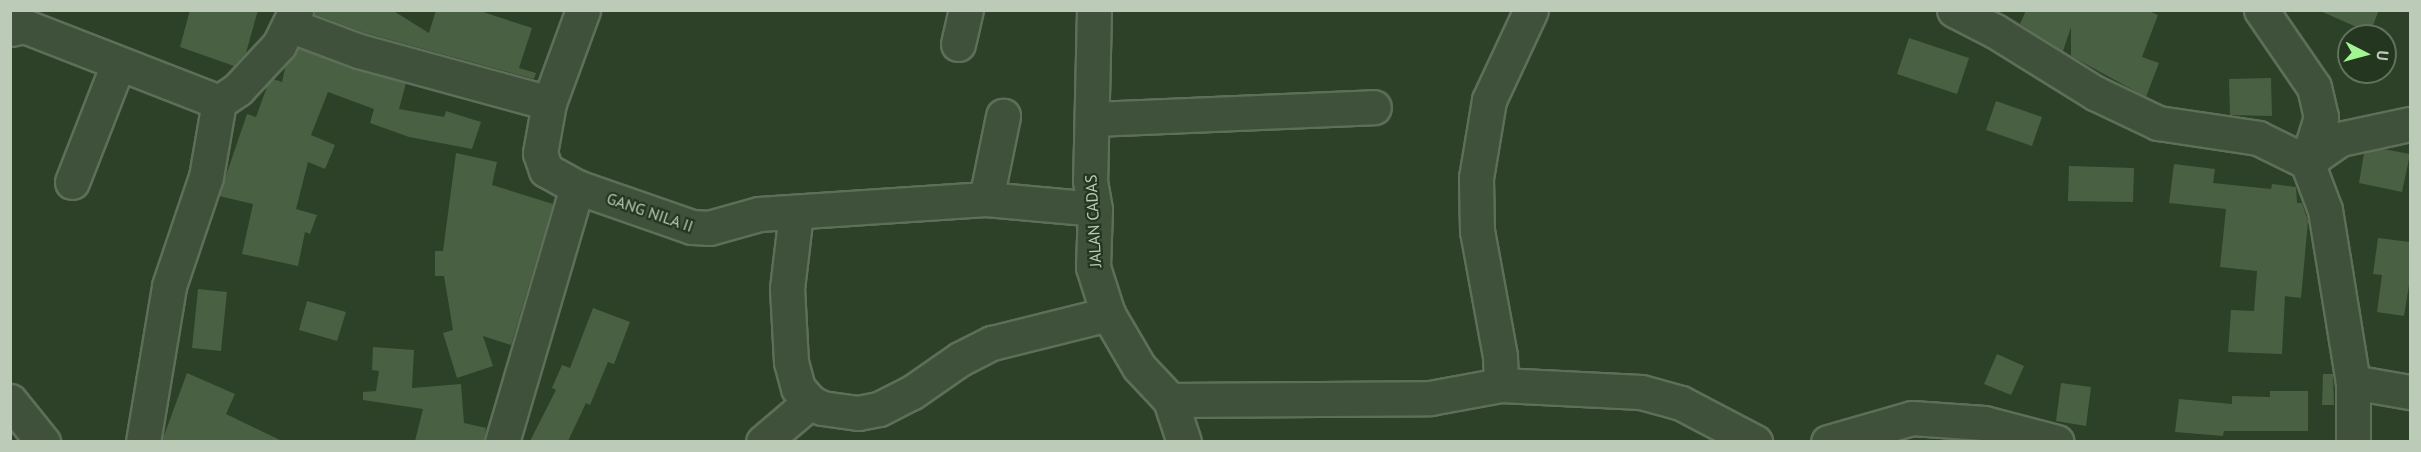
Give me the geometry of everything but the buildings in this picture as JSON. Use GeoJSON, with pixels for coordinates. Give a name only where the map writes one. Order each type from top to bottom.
{"type":"FeatureCollection","features":[{"type":"Feature","properties":{"kind":"street"},"geometry":{"type":"LineString","coordinates":[[143,441],[170,286],[206,177],[219,102],[257,71],[294,18],[359,51],[549,103],[583,10]]}},
{"type":"Feature","properties":{"kind":"street"},"geometry":{"type":"LineString","coordinates":[[958,44],[966,10]]}},
{"type":"Feature","properties":{"kind":"street","name":"JALAN CADAS"},"geometry":{"type":"LineString","coordinates":[[1094,10],[1090,181],[1095,209],[1093,267],[1108,314],[1139,367],[1170,400],[1184,441]]}},
{"type":"Feature","properties":{"kind":"street"},"geometry":{"type":"LineString","coordinates":[[1501,385],[1500,356],[1477,231],[1476,178],[1489,100],[1531,10]]}},
{"type":"Feature","properties":{"kind":"street"},"geometry":{"type":"LineString","coordinates":[[1954,10],[1995,31],[2095,93],[2158,123],[2258,138],[2307,162]]}},
{"type":"Feature","properties":{"kind":"street"},"geometry":{"type":"LineString","coordinates":[[2261,10],[2314,87],[2321,117],[2307,162],[2325,210],[2353,382],[2353,441]]}},
{"type":"Feature","properties":{"kind":"street"},"geometry":{"type":"LineString","coordinates":[[10,28],[24,26],[219,102]]}},
{"type":"Feature","properties":{"kind":"street"},"geometry":{"type":"LineString","coordinates":[[72,182],[118,64]]}},
{"type":"Feature","properties":{"kind":"street","name":"GANG NILA II"},"geometry":{"type":"LineString","coordinates":[[549,103],[541,162],[555,177],[577,187],[701,229],[745,216],[986,199],[1095,209]]}},
{"type":"Feature","properties":{"kind":"street"},"geometry":{"type":"LineString","coordinates":[[1093,118],[1374,107]]}},
{"type":"Feature","properties":{"kind":"street"},"geometry":{"type":"LineString","coordinates":[[986,199],[1003,116]]}},
{"type":"Feature","properties":{"kind":"street"},"geometry":{"type":"LineString","coordinates":[[2307,162],[2340,139],[2410,124]]}},
{"type":"Feature","properties":{"kind":"street"},"geometry":{"type":"LineString","coordinates":[[502,441],[577,187]]}},
{"type":"Feature","properties":{"kind":"street"},"geometry":{"type":"LineString","coordinates":[[796,213],[787,288],[791,362],[798,388],[810,402],[841,412],[879,409],[911,393],[960,359],[992,343],[1108,314]]}},
{"type":"Feature","properties":{"kind":"street"},"geometry":{"type":"LineString","coordinates":[[2353,382],[2410,392]]}},
{"type":"Feature","properties":{"kind":"street"},"geometry":{"type":"LineString","coordinates":[[1170,400],[1430,399],[1501,385],[1641,392],[1682,403],[1755,441]]}},
{"type":"Feature","properties":{"kind":"street"},"geometry":{"type":"LineString","coordinates":[[10,401],[43,441]]}},
{"type":"Feature","properties":{"kind":"street"},"geometry":{"type":"LineString","coordinates":[[763,441],[810,402]]}},
{"type":"Feature","properties":{"kind":"street"},"geometry":{"type":"LineString","coordinates":[[1828,441],[1912,418],[1984,423],[2057,441]]}}]}
